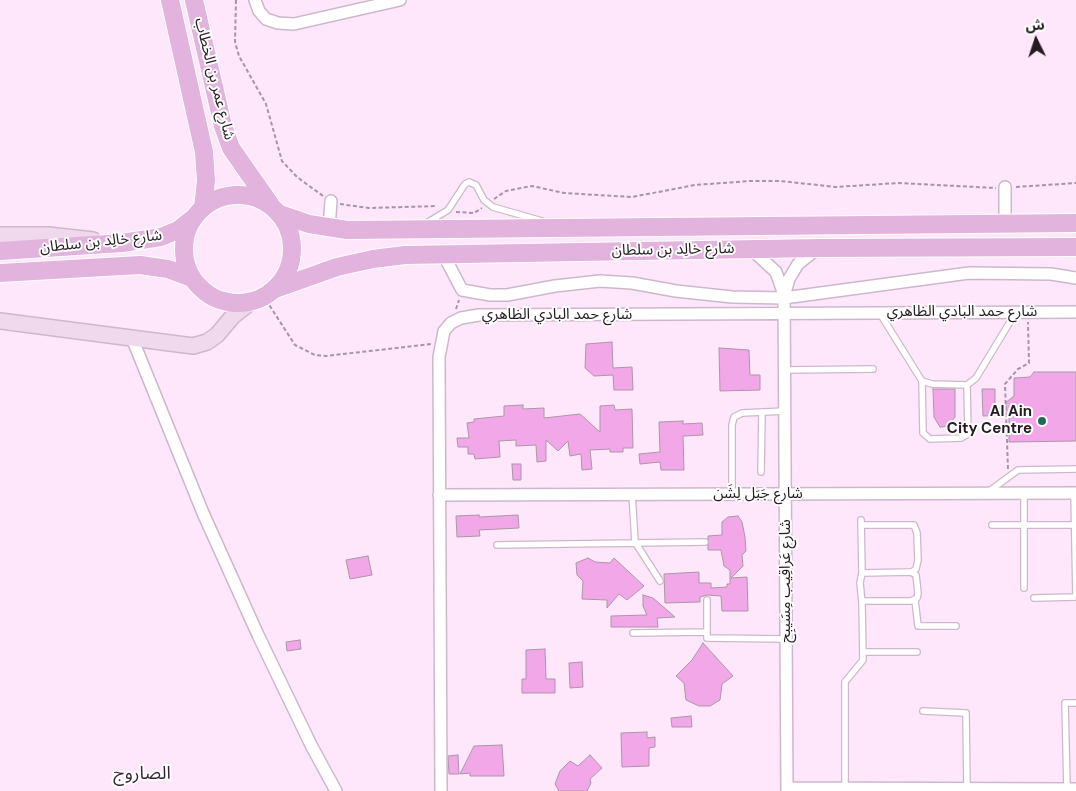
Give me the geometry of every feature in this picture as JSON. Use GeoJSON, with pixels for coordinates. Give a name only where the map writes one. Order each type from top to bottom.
{"type":"FeatureCollection","features":[{"type":"Feature","properties":{"kind":"main road","name":"شارع عمر بن الخطاب"},"geometry":{"type":"LineString","coordinates":[[170,0],[204,152],[206,181],[200,211]]}},
{"type":"Feature","properties":{"kind":"main road","name":"شارع عمر بن الخطاب"},"geometry":{"type":"LineString","coordinates":[[194,0],[223,126],[231,148],[276,211]]}},
{"type":"Feature","properties":{"kind":"main road"},"geometry":{"type":"LineString","coordinates":[[0,321],[193,346],[206,342],[217,335],[233,316],[263,296],[285,276],[291,261],[290,236],[276,211],[259,199],[245,196],[230,196],[216,200],[200,211],[185,239],[186,266],[192,278],[211,296],[237,303],[263,296]]}},
{"type":"Feature","properties":{"kind":"main road","name":"شارع خالِد بن سلطان"},"geometry":{"type":"LineString","coordinates":[[0,251],[122,243],[171,234],[200,211]]}},
{"type":"Feature","properties":{"kind":"main road","name":"شارع خالِد بن سلطان"},"geometry":{"type":"LineString","coordinates":[[276,211],[328,228],[347,230],[1076,223]]}},
{"type":"Feature","properties":{"kind":"main road"},"geometry":{"type":"LineString","coordinates":[[0,235],[48,235],[122,243]]}},
{"type":"Feature","properties":{"kind":"main road","name":"شارع خالِد بن سلطان"},"geometry":{"type":"LineString","coordinates":[[263,296],[337,267],[373,259],[443,254],[1076,246]]}},
{"type":"Feature","properties":{"kind":"main road","name":"شارع خالِد بن سلطان"},"geometry":{"type":"LineString","coordinates":[[0,273],[140,265],[168,269],[192,278]]}},
{"type":"Feature","properties":{"kind":"street"},"geometry":{"type":"LineString","coordinates":[[255,0],[259,11],[266,19],[278,23],[294,24],[400,0]]}},
{"type":"Feature","properties":{"kind":"street"},"geometry":{"type":"LineString","coordinates":[[1005,187],[1005,224]]}},
{"type":"Feature","properties":{"kind":"street"},"geometry":{"type":"LineString","coordinates":[[328,228],[331,201]]}},
{"type":"Feature","properties":{"kind":"street","name":"شارع عَراقِيب مِسَيبِح"},"geometry":{"type":"LineString","coordinates":[[787,789],[784,296],[789,278],[798,264],[818,248]]}},
{"type":"Feature","properties":{"kind":"street","name":"شارع عَراقِيب مِسَيبِح"},"geometry":{"type":"LineString","coordinates":[[751,249],[776,272],[784,296]]}},
{"type":"Feature","properties":{"kind":"street"},"geometry":{"type":"LineString","coordinates":[[443,254],[462,290],[490,296],[507,296],[555,286],[600,281],[632,283],[676,291],[732,297],[784,296],[969,273],[1051,274],[1076,278]]}},
{"type":"Feature","properties":{"kind":"street","name":"شارع حمد البادي الظاهري"},"geometry":{"type":"LineString","coordinates":[[451,324],[462,318],[479,315],[1076,312]]}},
{"type":"Feature","properties":{"kind":"street"},"geometry":{"type":"LineString","coordinates":[[441,791],[439,495],[441,343],[444,331],[451,324]]}},
{"type":"Feature","properties":{"kind":"street"},"geometry":{"type":"LineString","coordinates":[[132,338],[203,513],[258,635],[311,745],[336,791]]}},
{"type":"Feature","properties":{"kind":"street","name":"شارع جَبَل لِشَن"},"geometry":{"type":"LineString","coordinates":[[439,495],[1075,493]]}},
{"type":"Feature","properties":{"kind":"street"},"geometry":{"type":"LineString","coordinates":[[787,789],[845,788],[891,790],[967,788],[1066,790]]}},
{"type":"Feature","properties":{"kind":"lane"},"geometry":{"type":"LineString","coordinates":[[411,229],[430,221],[448,210],[464,184],[469,182],[476,185],[488,204],[505,212],[568,228]]}},
{"type":"Feature","properties":{"kind":"lane"},"geometry":{"type":"LineString","coordinates":[[879,312],[922,381],[923,432],[930,439],[961,438],[968,434],[967,384]]}},
{"type":"Feature","properties":{"kind":"lane"},"geometry":{"type":"LineString","coordinates":[[922,381],[932,384],[967,384],[976,378],[1022,312]]}},
{"type":"Feature","properties":{"kind":"lane"},"geometry":{"type":"LineString","coordinates":[[785,370],[873,369]]}},
{"type":"Feature","properties":{"kind":"lane"},"geometry":{"type":"LineString","coordinates":[[732,494],[732,422],[739,413],[785,411]]}},
{"type":"Feature","properties":{"kind":"lane"},"geometry":{"type":"LineString","coordinates":[[762,412],[762,472]]}},
{"type":"Feature","properties":{"kind":"lane"},"geometry":{"type":"LineString","coordinates":[[986,493],[1018,470],[1076,469]]}},
{"type":"Feature","properties":{"kind":"lane"},"geometry":{"type":"LineString","coordinates":[[1024,492],[1024,588]]}},
{"type":"Feature","properties":{"kind":"lane"},"geometry":{"type":"LineString","coordinates":[[1034,598],[1076,597],[1075,493]]}},
{"type":"Feature","properties":{"kind":"lane"},"geometry":{"type":"LineString","coordinates":[[632,494],[635,542],[660,581]]}},
{"type":"Feature","properties":{"kind":"lane"},"geometry":{"type":"LineString","coordinates":[[845,788],[845,682],[862,663],[861,522],[914,525],[917,534],[918,560],[916,569],[912,572],[862,573]]}},
{"type":"Feature","properties":{"kind":"lane"},"geometry":{"type":"LineString","coordinates":[[992,525],[1074,525]]}},
{"type":"Feature","properties":{"kind":"lane"},"geometry":{"type":"LineString","coordinates":[[497,545],[705,542]]}},
{"type":"Feature","properties":{"kind":"lane"},"geometry":{"type":"LineString","coordinates":[[912,572],[917,579],[917,598],[915,600],[918,626],[956,626]]}},
{"type":"Feature","properties":{"kind":"lane"},"geometry":{"type":"LineString","coordinates":[[707,600],[707,638],[786,639]]}},
{"type":"Feature","properties":{"kind":"lane"},"geometry":{"type":"LineString","coordinates":[[862,601],[915,600]]}},
{"type":"Feature","properties":{"kind":"lane"},"geometry":{"type":"LineString","coordinates":[[633,633],[707,632]]}},
{"type":"Feature","properties":{"kind":"lane"},"geometry":{"type":"LineString","coordinates":[[862,652],[917,652]]}},
{"type":"Feature","properties":{"kind":"lane"},"geometry":{"type":"LineString","coordinates":[[1066,790],[1065,703],[1076,703]]}},
{"type":"Feature","properties":{"kind":"lane"},"geometry":{"type":"LineString","coordinates":[[924,712],[966,713],[967,788]]}},
{"type":"Feature","properties":{"kind":"path"},"geometry":{"type":"LineString","coordinates":[[236,0],[235,42],[239,56],[266,104],[282,161],[297,178],[331,201],[347,207],[436,206],[459,213],[474,213],[506,191],[532,186],[564,193],[632,198],[695,186],[748,181],[836,187],[905,183],[1005,187],[1076,183]]}},
{"type":"Feature","properties":{"kind":"path"},"geometry":{"type":"LineString","coordinates":[[451,324],[462,290]]}},
{"type":"Feature","properties":{"kind":"path"},"geometry":{"type":"LineString","coordinates":[[263,296],[295,345],[315,355],[326,356],[441,343]]}},
{"type":"Feature","properties":{"kind":"path"},"geometry":{"type":"LineString","coordinates":[[1008,476],[1005,384],[1018,369],[1029,362],[1022,312]]}},
{"type":"Feature","properties":{"kind":"building"},"geometry":{"type":"Polygon","coordinates":[[[612,342],[613,368],[632,367],[633,390],[614,390],[613,375],[594,376],[585,368],[586,344],[612,342]]]}},
{"type":"Feature","properties":{"kind":"building"},"geometry":{"type":"Polygon","coordinates":[[[719,348],[749,350],[750,375],[760,375],[760,390],[720,391],[719,348]]]}},
{"type":"Feature","properties":{"kind":"building","name":"Al Ain City Centre"},"geometry":{"type":"Polygon","coordinates":[[[1034,372],[1076,372],[1076,441],[1009,442],[1009,415],[983,416],[982,389],[995,389],[995,411],[1014,396],[1014,378],[1030,377],[1034,372]]]}},
{"type":"Feature","properties":{"kind":"building"},"geometry":{"type":"Polygon","coordinates":[[[933,389],[955,389],[955,417],[951,422],[951,426],[940,427],[934,417],[933,389]]]}},
{"type":"Feature","properties":{"kind":"building"},"geometry":{"type":"Polygon","coordinates":[[[523,405],[523,409],[544,408],[544,418],[580,414],[600,432],[600,406],[614,405],[615,410],[632,409],[633,448],[623,448],[623,452],[610,452],[610,449],[590,450],[592,469],[582,470],[581,454],[570,456],[568,441],[558,451],[546,440],[546,461],[537,462],[536,445],[516,446],[516,440],[499,441],[500,457],[475,459],[474,454],[468,454],[468,447],[458,447],[457,438],[469,438],[467,423],[474,422],[474,419],[504,416],[504,406],[523,405]]]}},
{"type":"Feature","properties":{"kind":"building"},"geometry":{"type":"Polygon","coordinates":[[[683,421],[683,424],[702,423],[703,435],[683,436],[684,470],[661,470],[660,462],[640,464],[639,454],[660,452],[659,422],[683,421]]]}},
{"type":"Feature","properties":{"kind":"building"},"geometry":{"type":"Polygon","coordinates":[[[512,464],[521,464],[521,480],[513,480],[512,464]]]}},
{"type":"Feature","properties":{"kind":"building"},"geometry":{"type":"Polygon","coordinates":[[[479,515],[479,517],[518,515],[519,528],[479,530],[480,536],[457,537],[456,516],[479,515]]]}},
{"type":"Feature","properties":{"kind":"building"},"geometry":{"type":"Polygon","coordinates":[[[738,516],[742,522],[746,551],[742,555],[743,566],[731,578],[747,577],[748,611],[722,611],[721,596],[707,595],[700,597],[700,602],[665,603],[664,574],[699,572],[699,583],[711,583],[711,588],[727,587],[727,584],[730,584],[730,570],[724,566],[721,550],[708,550],[708,536],[722,535],[722,522],[728,517],[738,516]]]}},
{"type":"Feature","properties":{"kind":"building"},"geometry":{"type":"Polygon","coordinates":[[[368,556],[372,575],[350,579],[346,560],[368,556]]]}},
{"type":"Feature","properties":{"kind":"building"},"geometry":{"type":"Polygon","coordinates":[[[588,558],[595,562],[610,563],[614,558],[644,586],[627,600],[619,594],[607,608],[607,600],[582,599],[583,581],[577,575],[576,563],[588,558]]]}},
{"type":"Feature","properties":{"kind":"building"},"geometry":{"type":"Polygon","coordinates":[[[643,595],[653,598],[675,617],[657,618],[658,627],[611,627],[611,616],[647,615],[643,606],[643,595]]]}},
{"type":"Feature","properties":{"kind":"building"},"geometry":{"type":"Polygon","coordinates":[[[300,640],[301,649],[287,651],[286,642],[300,640]]]}},
{"type":"Feature","properties":{"kind":"building"},"geometry":{"type":"Polygon","coordinates":[[[703,643],[733,676],[722,684],[720,700],[710,706],[699,706],[686,700],[684,683],[676,676],[692,660],[703,643]]]}},
{"type":"Feature","properties":{"kind":"building"},"geometry":{"type":"Polygon","coordinates":[[[545,649],[546,679],[555,679],[555,693],[522,693],[522,679],[526,679],[526,650],[545,649]]]}},
{"type":"Feature","properties":{"kind":"building"},"geometry":{"type":"Polygon","coordinates":[[[582,662],[583,687],[570,688],[569,663],[582,662]]]}},
{"type":"Feature","properties":{"kind":"building"},"geometry":{"type":"Polygon","coordinates":[[[691,716],[692,727],[672,727],[671,718],[691,716]]]}},
{"type":"Feature","properties":{"kind":"building"},"geometry":{"type":"Polygon","coordinates":[[[647,732],[647,738],[655,737],[655,747],[649,748],[649,766],[622,767],[621,733],[647,732]]]}},
{"type":"Feature","properties":{"kind":"building"},"geometry":{"type":"Polygon","coordinates":[[[502,745],[504,776],[470,776],[470,773],[460,774],[474,746],[502,745]]]}},
{"type":"Feature","properties":{"kind":"building"},"geometry":{"type":"Polygon","coordinates":[[[458,755],[459,774],[449,774],[448,756],[458,755]]]}},
{"type":"Feature","properties":{"kind":"building"},"geometry":{"type":"Polygon","coordinates":[[[590,755],[602,768],[590,779],[591,783],[587,791],[559,791],[555,784],[560,771],[570,761],[578,766],[590,755]]]}},
{"type":"Feature","properties":{"kind":"place","name":"Al Ain City Centre"},"geometry":{"type":"Point","coordinates":[1042,421]}},
{"type":"Feature","properties":{"kind":"district","name":"الصاروج"},"geometry":{"type":"Point","coordinates":[142,774]}}]}
